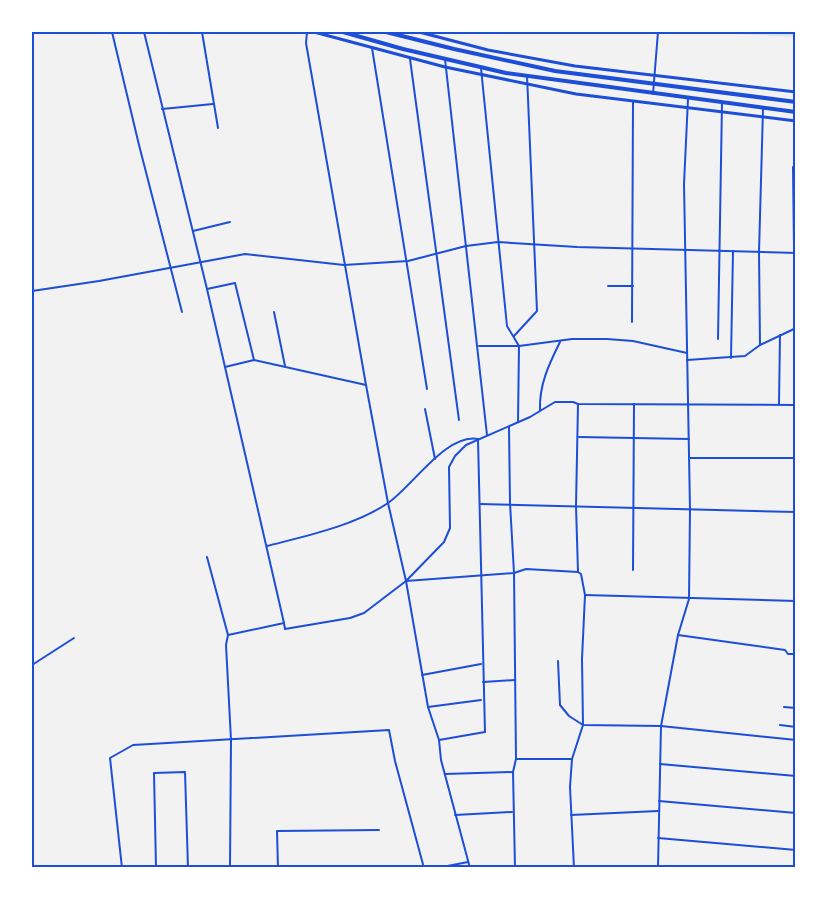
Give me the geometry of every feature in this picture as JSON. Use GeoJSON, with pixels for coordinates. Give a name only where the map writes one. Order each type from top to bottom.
{"type":"FeatureCollection","features":[{"type":"Feature","properties":{"kind":"highway"},"geometry":{"type":"LineString","coordinates":[[343,32],[481,68],[688,99],[795,112]]}},
{"type":"Feature","properties":{"kind":"highway"},"geometry":{"type":"LineString","coordinates":[[386,32],[555,71],[795,102]]}},
{"type":"Feature","properties":{"kind":"main road"},"geometry":{"type":"LineString","coordinates":[[314,32],[445,67],[527,85],[633,102],[795,121]]}},
{"type":"Feature","properties":{"kind":"main road"},"geometry":{"type":"LineString","coordinates":[[419,32],[488,50],[575,66],[795,92]]}},
{"type":"Feature","properties":{"kind":"street"},"geometry":{"type":"LineString","coordinates":[[112,32],[182,312]]}},
{"type":"Feature","properties":{"kind":"street"},"geometry":{"type":"LineString","coordinates":[[144,32],[207,289],[285,629],[350,618],[364,613],[406,581],[444,542],[450,528],[449,467],[455,456],[478,439],[518,422],[555,402],[688,406],[795,405]]}},
{"type":"Feature","properties":{"kind":"street"},"geometry":{"type":"LineString","coordinates":[[202,32],[218,128]]}},
{"type":"Feature","properties":{"kind":"street"},"geometry":{"type":"LineString","coordinates":[[307,32],[306,43],[312,85],[388,503],[406,581],[428,706],[470,867]]}},
{"type":"Feature","properties":{"kind":"street"},"geometry":{"type":"LineString","coordinates":[[653,94],[658,32]]}},
{"type":"Feature","properties":{"kind":"street"},"geometry":{"type":"LineString","coordinates":[[372,48],[427,389]]}},
{"type":"Feature","properties":{"kind":"street"},"geometry":{"type":"LineString","coordinates":[[410,56],[459,420]]}},
{"type":"Feature","properties":{"kind":"street"},"geometry":{"type":"LineString","coordinates":[[445,59],[487,435]]}},
{"type":"Feature","properties":{"kind":"street"},"geometry":{"type":"LineString","coordinates":[[481,68],[507,326],[519,345],[518,422]]}},
{"type":"Feature","properties":{"kind":"street"},"geometry":{"type":"LineString","coordinates":[[513,337],[537,311],[527,75]]}},
{"type":"Feature","properties":{"kind":"street"},"geometry":{"type":"LineString","coordinates":[[658,867],[661,726],[678,635],[689,599],[690,458],[684,184],[688,99]]}},
{"type":"Feature","properties":{"kind":"street"},"geometry":{"type":"LineString","coordinates":[[632,322],[633,102]]}},
{"type":"Feature","properties":{"kind":"street"},"geometry":{"type":"LineString","coordinates":[[718,339],[722,103]]}},
{"type":"Feature","properties":{"kind":"street"},"geometry":{"type":"LineString","coordinates":[[162,109],[214,104]]}},
{"type":"Feature","properties":{"kind":"street"},"geometry":{"type":"LineString","coordinates":[[760,345],[759,252],[763,109]]}},
{"type":"Feature","properties":{"kind":"street"},"geometry":{"type":"LineString","coordinates":[[687,360],[745,356],[760,345],[795,328],[793,167]]}},
{"type":"Feature","properties":{"kind":"street"},"geometry":{"type":"LineString","coordinates":[[193,231],[230,222]]}},
{"type":"Feature","properties":{"kind":"street"},"geometry":{"type":"LineString","coordinates":[[32,291],[245,254],[344,266],[408,261],[466,246],[498,242],[795,253]]}},
{"type":"Feature","properties":{"kind":"street"},"geometry":{"type":"LineString","coordinates":[[731,358],[733,251]]}},
{"type":"Feature","properties":{"kind":"street"},"geometry":{"type":"LineString","coordinates":[[207,289],[235,284],[254,360]]}},
{"type":"Feature","properties":{"kind":"street"},"geometry":{"type":"LineString","coordinates":[[608,286],[633,286]]}},
{"type":"Feature","properties":{"kind":"street"},"geometry":{"type":"LineString","coordinates":[[274,312],[285,366]]}},
{"type":"Feature","properties":{"kind":"street"},"geometry":{"type":"LineString","coordinates":[[779,404],[780,335]]}},
{"type":"Feature","properties":{"kind":"street"},"geometry":{"type":"LineString","coordinates":[[478,346],[519,345],[591,338],[633,341],[687,353]]}},
{"type":"Feature","properties":{"kind":"street"},"geometry":{"type":"LineString","coordinates":[[540,410],[539,395],[560,341]]}},
{"type":"Feature","properties":{"kind":"street"},"geometry":{"type":"LineString","coordinates":[[224,367],[254,360],[366,386]]}},
{"type":"Feature","properties":{"kind":"street"},"geometry":{"type":"LineString","coordinates":[[574,867],[570,787],[573,759],[583,725],[582,659],[585,595],[581,574],[578,572],[576,506],[578,404]]}},
{"type":"Feature","properties":{"kind":"street"},"geometry":{"type":"LineString","coordinates":[[633,404],[635,523],[633,570]]}},
{"type":"Feature","properties":{"kind":"street"},"geometry":{"type":"LineString","coordinates":[[425,410],[435,459]]}},
{"type":"Feature","properties":{"kind":"street"},"geometry":{"type":"LineString","coordinates":[[509,425],[514,573],[516,759],[513,772],[513,812],[515,867]]}},
{"type":"Feature","properties":{"kind":"street"},"geometry":{"type":"LineString","coordinates":[[579,437],[689,439]]}},
{"type":"Feature","properties":{"kind":"street"},"geometry":{"type":"LineString","coordinates":[[267,546],[313,534],[361,517],[388,503],[435,459],[459,442],[470,438],[478,439]]}},
{"type":"Feature","properties":{"kind":"street"},"geometry":{"type":"LineString","coordinates":[[438,740],[485,732],[478,439]]}},
{"type":"Feature","properties":{"kind":"street"},"geometry":{"type":"LineString","coordinates":[[690,458],[795,458]]}},
{"type":"Feature","properties":{"kind":"street"},"geometry":{"type":"LineString","coordinates":[[480,504],[795,512]]}},
{"type":"Feature","properties":{"kind":"street"},"geometry":{"type":"LineString","coordinates":[[207,557],[228,635],[225,645],[231,740],[230,867]]}},
{"type":"Feature","properties":{"kind":"street"},"geometry":{"type":"LineString","coordinates":[[406,581],[514,573],[526,569],[578,572]]}},
{"type":"Feature","properties":{"kind":"street"},"geometry":{"type":"LineString","coordinates":[[585,595],[795,601]]}},
{"type":"Feature","properties":{"kind":"street"},"geometry":{"type":"LineString","coordinates":[[228,635],[284,623]]}},
{"type":"Feature","properties":{"kind":"street"},"geometry":{"type":"LineString","coordinates":[[678,635],[785,650],[788,654],[795,654]]}},
{"type":"Feature","properties":{"kind":"street"},"geometry":{"type":"LineString","coordinates":[[32,665],[74,638]]}},
{"type":"Feature","properties":{"kind":"street"},"geometry":{"type":"LineString","coordinates":[[558,661],[560,705],[569,716],[583,725],[661,726],[795,740]]}},
{"type":"Feature","properties":{"kind":"street"},"geometry":{"type":"LineString","coordinates":[[422,675],[483,664]]}},
{"type":"Feature","properties":{"kind":"street"},"geometry":{"type":"LineString","coordinates":[[483,682],[515,680]]}},
{"type":"Feature","properties":{"kind":"street"},"geometry":{"type":"LineString","coordinates":[[428,706],[483,700]]}},
{"type":"Feature","properties":{"kind":"street"},"geometry":{"type":"LineString","coordinates":[[784,707],[795,708]]}},
{"type":"Feature","properties":{"kind":"street"},"geometry":{"type":"LineString","coordinates":[[780,725],[795,727]]}},
{"type":"Feature","properties":{"kind":"street"},"geometry":{"type":"LineString","coordinates":[[122,867],[110,758],[133,745],[388,730],[424,867]]}},
{"type":"Feature","properties":{"kind":"street"},"geometry":{"type":"LineString","coordinates":[[516,759],[573,759]]}},
{"type":"Feature","properties":{"kind":"street"},"geometry":{"type":"LineString","coordinates":[[660,764],[795,776]]}},
{"type":"Feature","properties":{"kind":"street"},"geometry":{"type":"LineString","coordinates":[[156,867],[154,773],[184,772],[188,867]]}},
{"type":"Feature","properties":{"kind":"street"},"geometry":{"type":"LineString","coordinates":[[445,774],[513,772]]}},
{"type":"Feature","properties":{"kind":"street"},"geometry":{"type":"LineString","coordinates":[[658,801],[795,813]]}},
{"type":"Feature","properties":{"kind":"street"},"geometry":{"type":"LineString","coordinates":[[571,815],[658,811]]}},
{"type":"Feature","properties":{"kind":"street"},"geometry":{"type":"LineString","coordinates":[[455,814],[513,812]]}},
{"type":"Feature","properties":{"kind":"street"},"geometry":{"type":"LineString","coordinates":[[278,867],[277,831],[379,830]]}},
{"type":"Feature","properties":{"kind":"street"},"geometry":{"type":"LineString","coordinates":[[658,838],[795,850]]}},
{"type":"Feature","properties":{"kind":"street"},"geometry":{"type":"LineString","coordinates":[[437,867],[468,861]]}},
{"type":"Feature","properties":{"kind":"shaded area"},"geometry":{"type":"Polygon","coordinates":[[[699,32],[795,32],[795,37],[699,32]]]}}]}
